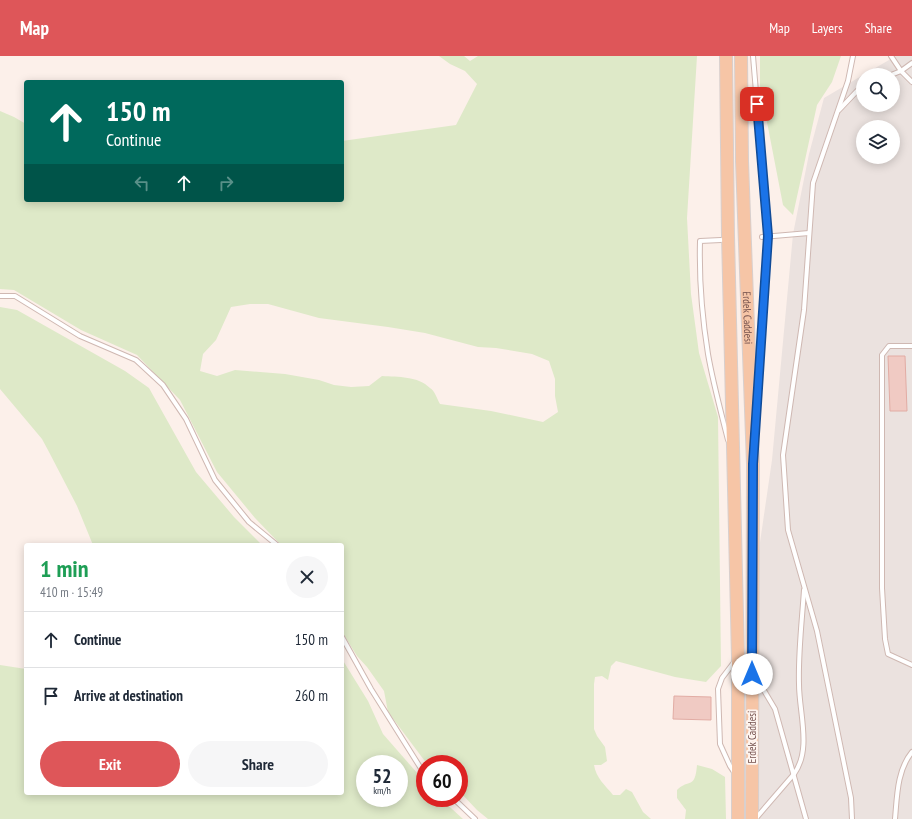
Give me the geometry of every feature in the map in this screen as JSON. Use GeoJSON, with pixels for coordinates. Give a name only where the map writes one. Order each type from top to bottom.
{"type":"FeatureCollection","features":[{"type":"Feature","properties":{"kind":"main road","name":"Erdek Caddesi"},"geometry":{"type":"LineString","coordinates":[[726,56],[728,236],[740,659],[738,819]]}},
{"type":"Feature","properties":{"kind":"main road","name":"Erdek Caddesi"},"geometry":{"type":"LineString","coordinates":[[741,56],[742,161],[753,464],[750,671],[755,818]]}},
{"type":"Feature","properties":{"kind":"lane"},"geometry":{"type":"LineString","coordinates":[[753,56],[768,236],[753,464]]}},
{"type":"Feature","properties":{"kind":"lane"},"geometry":{"type":"LineString","coordinates":[[852,819],[851,798],[818,631],[788,530],[783,455],[804,310],[813,183],[848,81],[853,56]]}},
{"type":"Feature","properties":{"kind":"lane"},"geometry":{"type":"LineString","coordinates":[[891,56],[912,82]]}},
{"type":"Feature","properties":{"kind":"lane"},"geometry":{"type":"LineString","coordinates":[[901,70],[912,62]]}},
{"type":"Feature","properties":{"kind":"lane"},"geometry":{"type":"LineString","coordinates":[[837,113],[856,92]]}},
{"type":"Feature","properties":{"kind":"lane"},"geometry":{"type":"LineString","coordinates":[[762,237],[809,233]]}},
{"type":"Feature","properties":{"kind":"lane"},"geometry":{"type":"LineString","coordinates":[[721,240],[700,242],[700,291],[708,354],[734,468]]}},
{"type":"Feature","properties":{"kind":"lane"},"geometry":{"type":"LineString","coordinates":[[0,296],[15,296],[80,336],[136,360],[163,385],[186,419],[215,480],[249,522],[275,543]]}},
{"type":"Feature","properties":{"kind":"lane"},"geometry":{"type":"LineString","coordinates":[[912,346],[889,346],[882,355],[882,580],[885,638],[888,654],[912,665]]}},
{"type":"Feature","properties":{"kind":"lane"},"geometry":{"type":"LineString","coordinates":[[755,818],[794,774],[799,767],[802,757],[803,740],[799,684],[804,587]]}},
{"type":"Feature","properties":{"kind":"lane"},"geometry":{"type":"LineString","coordinates":[[344,641],[371,689],[416,761]]}},
{"type":"Feature","properties":{"kind":"lane"},"geometry":{"type":"LineString","coordinates":[[738,777],[730,766],[720,744],[718,689],[722,678],[740,659]]}},
{"type":"Feature","properties":{"kind":"lane"},"geometry":{"type":"LineString","coordinates":[[750,671],[760,682],[775,709],[806,819]]}},
{"type":"Feature","properties":{"kind":"lane"},"geometry":{"type":"LineString","coordinates":[[895,819],[899,781],[906,760],[912,752]]}},
{"type":"Feature","properties":{"kind":"lane"},"geometry":{"type":"LineString","coordinates":[[462,807],[475,819]]}},
{"type":"Feature","properties":{"kind":"shaded area"},"geometry":{"type":"Polygon","coordinates":[[[896,56],[912,56],[912,819],[759,819],[758,556],[772,460],[793,234],[809,154],[824,98],[856,79],[856,112],[900,112],[900,68],[875,68],[896,56]]]}},
{"type":"Feature","properties":{"kind":"green space"},"geometry":{"type":"Polygon","coordinates":[[[439,56],[464,56],[470,61],[478,56],[697,56],[687,218],[691,294],[699,353],[718,417],[721,666],[706,682],[675,677],[616,661],[611,666],[608,680],[602,676],[595,677],[594,684],[594,729],[605,747],[607,761],[601,765],[594,765],[595,770],[601,781],[613,795],[620,795],[626,789],[632,792],[643,812],[651,819],[488,819],[468,800],[468,755],[420,755],[388,712],[384,691],[357,656],[344,635],[344,543],[279,543],[255,518],[217,472],[180,400],[137,355],[81,330],[14,290],[0,289],[0,111],[24,123],[24,202],[344,202],[344,141],[456,125],[477,84],[465,71],[450,64],[439,56]],[[250,304],[231,307],[216,340],[203,354],[200,371],[217,376],[235,370],[285,374],[319,380],[334,385],[351,387],[369,386],[382,376],[401,377],[414,379],[425,384],[432,389],[440,404],[491,411],[543,422],[558,412],[555,396],[555,379],[549,361],[532,354],[496,348],[478,347],[425,333],[319,318],[268,304],[250,304]]]}},
{"type":"Feature","properties":{"kind":"green space"},"geometry":{"type":"Polygon","coordinates":[[[760,56],[841,56],[832,82],[817,105],[793,215],[783,205],[760,86],[760,56]]]}},
{"type":"Feature","properties":{"kind":"green space"},"geometry":{"type":"Polygon","coordinates":[[[0,307],[17,310],[125,371],[149,388],[196,472],[234,517],[260,543],[92,543],[77,506],[42,439],[0,389],[0,307]]]}},
{"type":"Feature","properties":{"kind":"green space"},"geometry":{"type":"Polygon","coordinates":[[[344,662],[368,701],[383,734],[401,755],[356,755],[356,807],[408,807],[408,763],[416,772],[416,807],[450,807],[463,819],[0,819],[0,665],[24,669],[24,795],[344,795],[344,662]]]}},
{"type":"Feature","properties":{"kind":"green space"},"geometry":{"type":"Polygon","coordinates":[[[697,765],[712,769],[725,777],[726,819],[685,819],[686,810],[677,798],[677,790],[693,781],[695,778],[697,765]]]}},
{"type":"Feature","properties":{"kind":"building"},"geometry":{"type":"Polygon","coordinates":[[[888,356],[905,356],[907,411],[890,411],[888,356]]]}},
{"type":"Feature","properties":{"kind":"building"},"geometry":{"type":"Polygon","coordinates":[[[674,696],[711,697],[711,720],[673,719],[674,696]]]}},
{"type":"Feature","properties":{"kind":"route"},"geometry":{"type":"LineString","coordinates":[[752,674],[753,464],[768,236],[757,104]]}}]}
